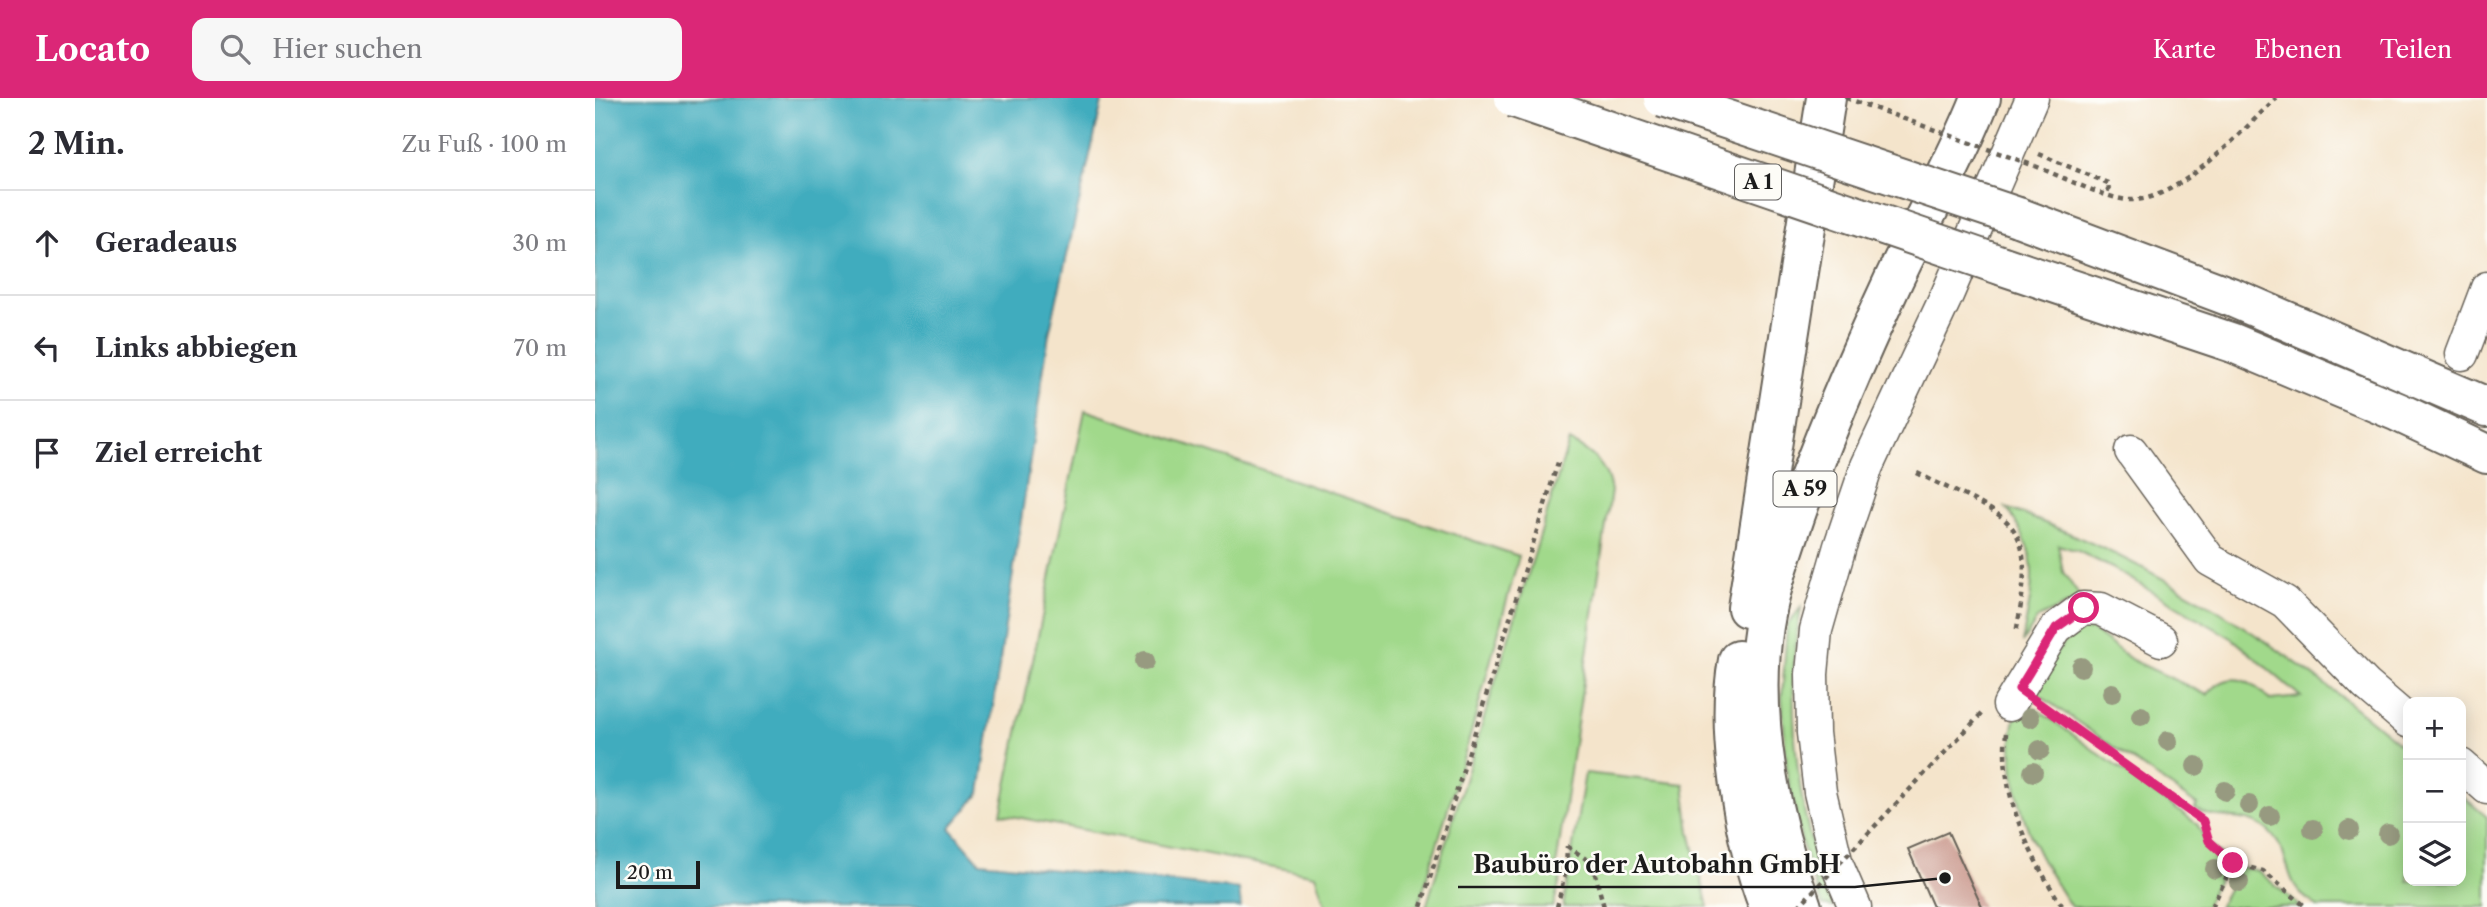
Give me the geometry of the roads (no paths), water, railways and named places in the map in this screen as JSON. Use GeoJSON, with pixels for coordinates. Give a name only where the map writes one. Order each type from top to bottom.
{"type":"FeatureCollection","features":[{"type":"Feature","properties":{"kind":"highway","name":"A 1"},"geometry":{"type":"LineString","coordinates":[[1514,98],[2234,343],[2398,412],[2487,454]]}},
{"type":"Feature","properties":{"kind":"highway","name":"A 1"},"geometry":{"type":"LineString","coordinates":[[1663,98],[2018,217],[2236,299],[2487,407]]}},
{"type":"Feature","properties":{"kind":"highway"},"geometry":{"type":"LineString","coordinates":[[1745,621],[1826,98]]}},
{"type":"Feature","properties":{"kind":"highway","name":"A 59"},"geometry":{"type":"LineString","coordinates":[[1769,907],[1755,865],[1739,780],[1737,680],[1745,621],[1757,576],[1804,441],[1956,98]]}},
{"type":"Feature","properties":{"kind":"highway","name":"A 59"},"geometry":{"type":"LineString","coordinates":[[1800,907],[1775,819],[1765,749],[1762,691],[1764,627],[1780,562],[1816,457],[1895,279],[1957,159],[1982,98]]}},
{"type":"Feature","properties":{"kind":"highway"},"geometry":{"type":"LineString","coordinates":[[2398,412],[2487,472]]}},
{"type":"Feature","properties":{"kind":"lane"},"geometry":{"type":"LineString","coordinates":[[1855,907],[1837,865],[1820,792],[1813,733],[1812,674],[1816,630],[1867,466],[1947,295],[2032,98]]}},
{"type":"Feature","properties":{"kind":"lane"},"geometry":{"type":"LineString","coordinates":[[2462,354],[2487,288]]}},
{"type":"Feature","properties":{"kind":"lane"},"geometry":{"type":"LineString","coordinates":[[2131,451],[2210,560],[2285,602],[2366,685],[2403,717]]}},
{"type":"Feature","properties":{"kind":"lane"},"geometry":{"type":"LineString","coordinates":[[2014,697],[2056,628],[2084,608],[2101,609],[2161,640]]}},
{"type":"Feature","properties":{"kind":"lane"},"geometry":{"type":"LineString","coordinates":[[2466,769],[2487,788]]}},
{"type":"Feature","properties":{"kind":"water"},"geometry":{"type":"Polygon","coordinates":[[[595,98],[1103,98],[1049,334],[980,793],[950,828],[980,862],[1239,889],[1241,907],[595,907],[595,98]]]}},
{"type":"Feature","properties":{"kind":"place","name":"Baubüro der Autobahn GmbH"},"geometry":{"type":"Point","coordinates":[1945,878]}}]}
